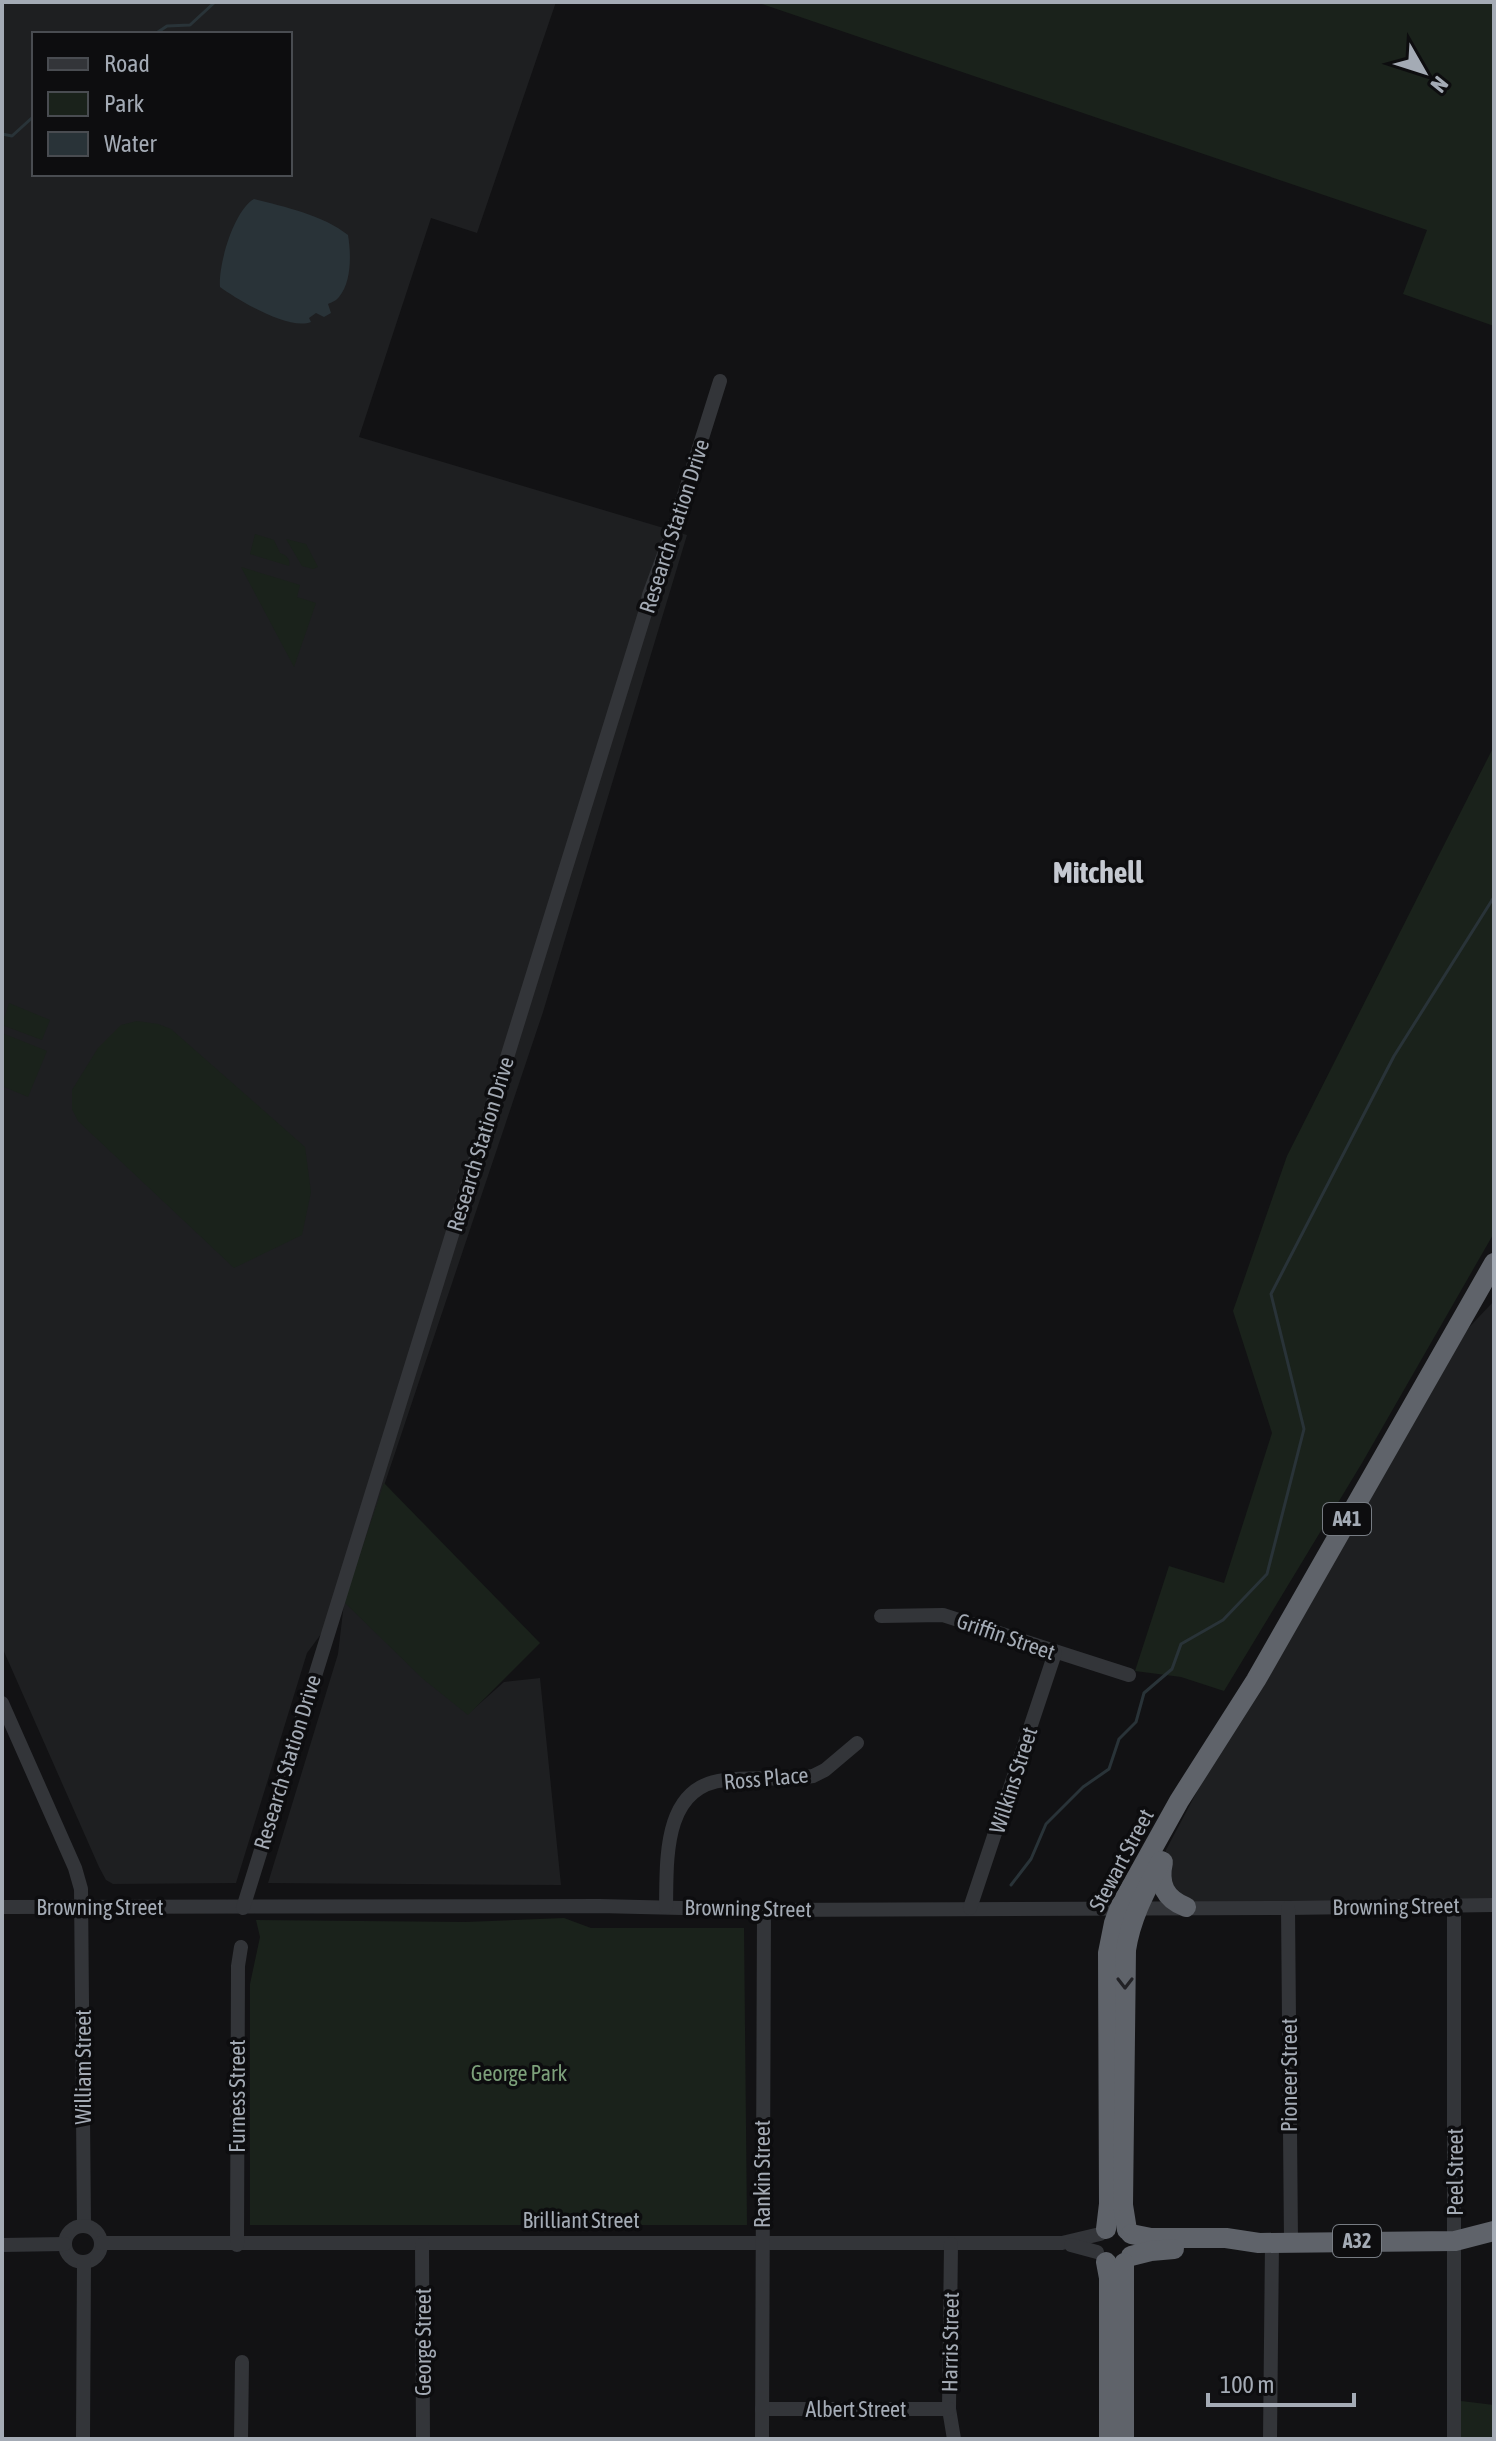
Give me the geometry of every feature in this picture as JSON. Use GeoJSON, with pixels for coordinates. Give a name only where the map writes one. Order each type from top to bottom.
{"type":"FeatureCollection","features":[{"type":"Feature","properties":{"kind":"highway","name":"Stewart Street"},"geometry":{"type":"LineString","coordinates":[[1129,1907],[1166,1850],[1256,1680],[1494,1263]]}},
{"type":"Feature","properties":{"kind":"highway","name":"Stewart Street"},"geometry":{"type":"LineString","coordinates":[[1109,2439],[1109,2278],[1123,2205],[1125,1969],[1129,1907],[1179,1801],[1256,1680]]}},
{"type":"Feature","properties":{"kind":"highway"},"geometry":{"type":"LineString","coordinates":[[1166,1850],[1162,1885],[1171,1900],[1186,1907]]}},
{"type":"Feature","properties":{"kind":"highway","name":"A32"},"geometry":{"type":"LineString","coordinates":[[1455,2241],[1494,2231]]}},
{"type":"Feature","properties":{"kind":"highway","name":"Brilliant Street"},"geometry":{"type":"LineString","coordinates":[[1115,2245],[1225,2250],[1274,2242],[1455,2241]]}},
{"type":"Feature","properties":{"kind":"highway","name":"Stewart Street"},"geometry":{"type":"LineString","coordinates":[[1115,2245],[1124,2439]]}},
{"type":"Feature","properties":{"kind":"street","name":"Research Station Drive"},"geometry":{"type":"LineString","coordinates":[[243,1908],[649,595],[720,381]]}},
{"type":"Feature","properties":{"kind":"street","name":"Griffin Street"},"geometry":{"type":"LineString","coordinates":[[881,1616],[943,1615],[1129,1675]]}},
{"type":"Feature","properties":{"kind":"street","name":"Wilkins Street"},"geometry":{"type":"LineString","coordinates":[[970,1908],[1055,1653]]}},
{"type":"Feature","properties":{"kind":"street","name":"William Street"},"geometry":{"type":"LineString","coordinates":[[2,1703],[75,1868],[83,1907],[84,2226]]}},
{"type":"Feature","properties":{"kind":"street","name":"Ross Place"},"geometry":{"type":"LineString","coordinates":[[666,1907],[671,1827],[677,1813],[696,1791],[720,1780],[813,1776],[836,1762],[857,1743]]}},
{"type":"Feature","properties":{"kind":"street","name":"Peel Street"},"geometry":{"type":"LineString","coordinates":[[1454,1905],[1454,2439]]}},
{"type":"Feature","properties":{"kind":"street","name":"Browning Street"},"geometry":{"type":"LineString","coordinates":[[2,1907],[666,1907],[764,1910],[1494,1905]]}},
{"type":"Feature","properties":{"kind":"street","name":"Pioneer Street"},"geometry":{"type":"LineString","coordinates":[[1270,2439],[1274,2242],[1288,1908]]}},
{"type":"Feature","properties":{"kind":"street","name":"Rankin Street"},"geometry":{"type":"LineString","coordinates":[[762,2439],[764,1910]]}},
{"type":"Feature","properties":{"kind":"street","name":"Furness Street"},"geometry":{"type":"LineString","coordinates":[[237,2245],[238,1966],[241,1947]]}},
{"type":"Feature","properties":{"kind":"street"},"geometry":{"type":"LineString","coordinates":[[84,2226],[96,2231],[101,2243],[96,2256],[84,2262],[70,2257],[65,2244],[70,2231],[84,2226]]}},
{"type":"Feature","properties":{"kind":"street","name":"Brilliant Street"},"geometry":{"type":"LineString","coordinates":[[101,2243],[1115,2245]]}},
{"type":"Feature","properties":{"kind":"street"},"geometry":{"type":"LineString","coordinates":[[2,2245],[65,2244]]}},
{"type":"Feature","properties":{"kind":"street","name":"Harris Street"},"geometry":{"type":"LineString","coordinates":[[951,2244],[949,2409],[954,2439]]}},
{"type":"Feature","properties":{"kind":"street","name":"George Street"},"geometry":{"type":"LineString","coordinates":[[422,2245],[423,2439]]}},
{"type":"Feature","properties":{"kind":"street"},"geometry":{"type":"LineString","coordinates":[[83,2439],[84,2262]]}},
{"type":"Feature","properties":{"kind":"street"},"geometry":{"type":"LineString","coordinates":[[241,2439],[242,2362]]}},
{"type":"Feature","properties":{"kind":"street","name":"Albert Street"},"geometry":{"type":"LineString","coordinates":[[762,2409],[949,2409]]}},
{"type":"Feature","properties":{"kind":"shaded area"},"geometry":{"type":"Polygon","coordinates":[[[2,2],[556,2],[477,233],[431,218],[359,437],[687,535],[543,1012],[345,1602],[468,1714],[504,1682],[540,1678],[561,1885],[268,1883],[338,1654],[344,1603],[307,1653],[236,1883],[113,1884],[106,1880],[2,1647],[2,2]]]}},
{"type":"Feature","properties":{"kind":"shaded area"},"geometry":{"type":"Polygon","coordinates":[[[1494,1301],[1494,1905],[1186,1907],[1162,1865],[1166,1850],[1256,1680],[1439,1359],[1494,1301]]]}},
{"type":"Feature","properties":{"kind":"green space"},"geometry":{"type":"Polygon","coordinates":[[[756,2],[1494,2],[1494,326],[1403,294],[1427,230],[756,2]]]}},
{"type":"Feature","properties":{"kind":"green space"},"geometry":{"type":"Polygon","coordinates":[[[255,534],[274,540],[280,553],[289,559],[289,566],[250,554],[255,534]]]}},
{"type":"Feature","properties":{"kind":"green space"},"geometry":{"type":"Polygon","coordinates":[[[286,539],[306,544],[318,567],[302,566],[286,539]]]}},
{"type":"Feature","properties":{"kind":"green space"},"geometry":{"type":"Polygon","coordinates":[[[241,567],[300,585],[297,597],[316,603],[294,667],[241,567]]]}},
{"type":"Feature","properties":{"kind":"green space"},"geometry":{"type":"Polygon","coordinates":[[[1494,746],[1494,1233],[1362,1463],[1224,1691],[1181,1677],[1135,1671],[1169,1566],[1224,1583],[1272,1433],[1233,1311],[1287,1156],[1494,746]]]}},
{"type":"Feature","properties":{"kind":"green space"},"geometry":{"type":"Polygon","coordinates":[[[9,1003],[50,1020],[42,1040],[2,1025],[9,1003]]]}},
{"type":"Feature","properties":{"kind":"green space"},"geometry":{"type":"Polygon","coordinates":[[[137,1021],[171,1029],[305,1147],[311,1192],[302,1235],[234,1268],[78,1121],[72,1109],[72,1090],[98,1048],[121,1025],[137,1021]]]}},
{"type":"Feature","properties":{"kind":"green space"},"geometry":{"type":"Polygon","coordinates":[[[2,1033],[47,1051],[28,1097],[2,1086],[2,1033]]]}},
{"type":"Feature","properties":{"kind":"green space"},"geometry":{"type":"Polygon","coordinates":[[[384,1483],[540,1643],[468,1715],[423,1679],[344,1602],[384,1483]]]}},
{"type":"Feature","properties":{"kind":"green space","name":"George Park"},"geometry":{"type":"Polygon","coordinates":[[[564,1918],[591,1928],[744,1928],[747,2225],[250,2225],[250,1984],[260,1937],[256,1920],[465,1922],[564,1918]]]}},
{"type":"Feature","properties":{"kind":"green space"},"geometry":{"type":"Polygon","coordinates":[[[1453,2400],[1494,2405],[1494,2439],[1454,2439],[1453,2400]]]}},
{"type":"Feature","properties":{"kind":"water"},"geometry":{"type":"Polygon","coordinates":[[[254,199],[315,217],[348,235],[348,276],[339,297],[328,304],[331,313],[324,317],[316,313],[309,318],[311,322],[302,324],[290,322],[264,313],[220,287],[222,266],[234,226],[254,199]]]}},
{"type":"Feature","properties":{"kind":"waterway"},"geometry":{"type":"LineString","coordinates":[[158,32],[167,26],[190,25],[215,2]]}},
{"type":"Feature","properties":{"kind":"waterway"},"geometry":{"type":"LineString","coordinates":[[2,134],[12,136],[32,118]]}},
{"type":"Feature","properties":{"kind":"waterway"},"geometry":{"type":"LineString","coordinates":[[1011,1885],[1031,1859],[1046,1824],[1083,1787],[1109,1769],[1119,1739],[1136,1722],[1144,1693],[1172,1669],[1181,1644],[1223,1620],[1267,1574],[1304,1429],[1271,1294],[1394,1056],[1494,897]]}},
{"type":"Feature","properties":{"kind":"district","name":"Mitchell"},"geometry":{"type":"Point","coordinates":[1098,873]}}]}
